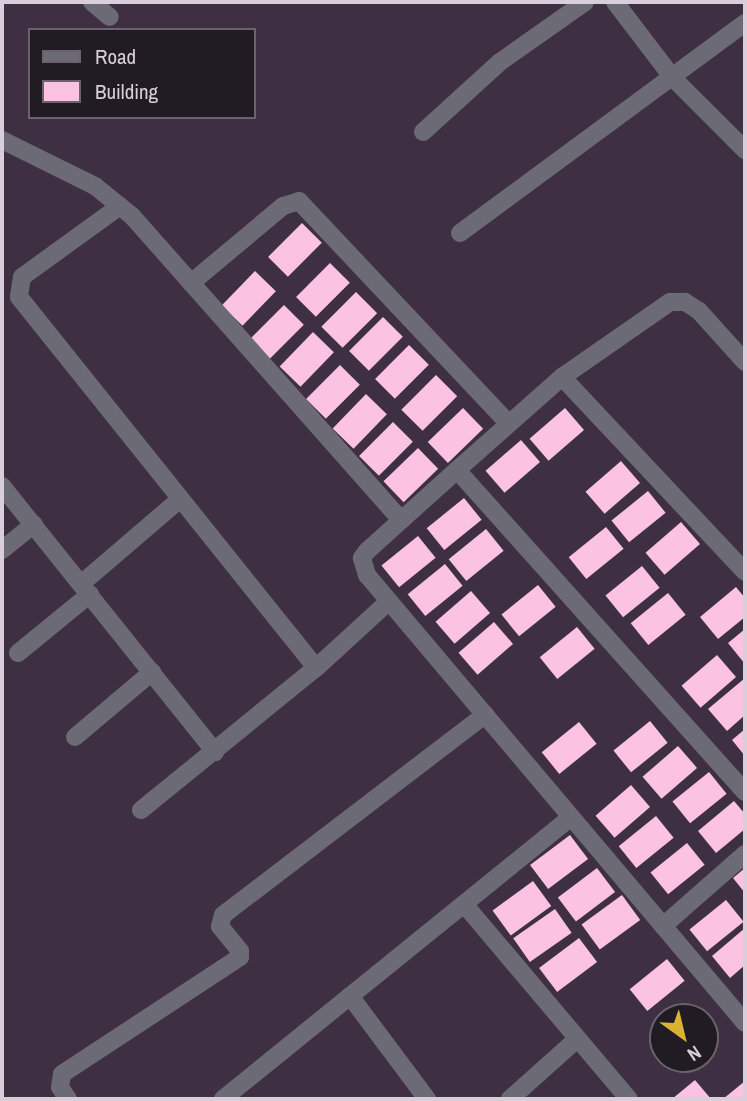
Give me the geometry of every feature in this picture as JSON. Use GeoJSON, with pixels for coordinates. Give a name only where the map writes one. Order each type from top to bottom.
{"type":"FeatureCollection","features":[{"type":"Feature","properties":{"kind":"street"},"geometry":{"type":"LineString","coordinates":[[92,2],[110,18]]}},
{"type":"Feature","properties":{"kind":"street"},"geometry":{"type":"LineString","coordinates":[[423,132],[500,62],[585,2]]}},
{"type":"Feature","properties":{"kind":"street"},"geometry":{"type":"LineString","coordinates":[[615,2],[673,78],[745,150]]}},
{"type":"Feature","properties":{"kind":"street"},"geometry":{"type":"LineString","coordinates":[[460,233],[745,23]]}},
{"type":"Feature","properties":{"kind":"street"},"geometry":{"type":"LineString","coordinates":[[2,140],[95,186],[120,206],[400,519]]}},
{"type":"Feature","properties":{"kind":"street"},"geometry":{"type":"LineString","coordinates":[[191,283],[283,206],[299,201],[507,422]]}},
{"type":"Feature","properties":{"kind":"street"},"geometry":{"type":"LineString","coordinates":[[120,206],[22,277],[19,297],[316,668]]}},
{"type":"Feature","properties":{"kind":"street"},"geometry":{"type":"LineString","coordinates":[[745,362],[699,311],[685,302],[670,302],[562,377],[507,422],[400,519],[362,558],[367,575],[745,1023]]}},
{"type":"Feature","properties":{"kind":"street"},"geometry":{"type":"LineString","coordinates":[[562,377],[745,572]]}},
{"type":"Feature","properties":{"kind":"street"},"geometry":{"type":"LineString","coordinates":[[457,470],[745,792]]}},
{"type":"Feature","properties":{"kind":"street"},"geometry":{"type":"LineString","coordinates":[[2,486],[215,752]]}},
{"type":"Feature","properties":{"kind":"street"},"geometry":{"type":"LineString","coordinates":[[18,653],[180,499]]}},
{"type":"Feature","properties":{"kind":"street"},"geometry":{"type":"LineString","coordinates":[[2,550],[34,524]]}},
{"type":"Feature","properties":{"kind":"street"},"geometry":{"type":"LineString","coordinates":[[141,810],[316,668],[389,601]]}},
{"type":"Feature","properties":{"kind":"street"},"geometry":{"type":"LineString","coordinates":[[75,737],[152,672]]}},
{"type":"Feature","properties":{"kind":"street"},"geometry":{"type":"LineString","coordinates":[[68,1099],[60,1087],[62,1074],[240,957],[240,951],[220,926],[223,915],[485,715]]}},
{"type":"Feature","properties":{"kind":"street"},"geometry":{"type":"LineString","coordinates":[[223,1099],[571,817]]}},
{"type":"Feature","properties":{"kind":"street"},"geometry":{"type":"LineString","coordinates":[[663,926],[745,854]]}},
{"type":"Feature","properties":{"kind":"street"},"geometry":{"type":"LineString","coordinates":[[464,904],[629,1099]]}},
{"type":"Feature","properties":{"kind":"street"},"geometry":{"type":"LineString","coordinates":[[350,996],[427,1099]]}},
{"type":"Feature","properties":{"kind":"street"},"geometry":{"type":"LineString","coordinates":[[510,1099],[577,1038]]}},
{"type":"Feature","properties":{"kind":"building"},"geometry":{"type":"Polygon","coordinates":[[[302,223],[322,243],[288,277],[268,257],[302,223]]]}},
{"type":"Feature","properties":{"kind":"building"},"geometry":{"type":"Polygon","coordinates":[[[330,263],[350,283],[316,317],[296,297],[330,263]]]}},
{"type":"Feature","properties":{"kind":"building"},"geometry":{"type":"Polygon","coordinates":[[[255,271],[276,291],[243,326],[222,306],[255,271]]]}},
{"type":"Feature","properties":{"kind":"building"},"geometry":{"type":"Polygon","coordinates":[[[356,292],[377,313],[343,348],[321,327],[356,292]]]}},
{"type":"Feature","properties":{"kind":"building"},"geometry":{"type":"Polygon","coordinates":[[[284,305],[304,325],[270,359],[250,339],[284,305]]]}},
{"type":"Feature","properties":{"kind":"building"},"geometry":{"type":"Polygon","coordinates":[[[383,317],[403,337],[369,371],[349,351],[383,317]]]}},
{"type":"Feature","properties":{"kind":"building"},"geometry":{"type":"Polygon","coordinates":[[[313,332],[334,352],[301,387],[280,367],[313,332]]]}},
{"type":"Feature","properties":{"kind":"building"},"geometry":{"type":"Polygon","coordinates":[[[409,345],[429,365],[395,399],[375,379],[409,345]]]}},
{"type":"Feature","properties":{"kind":"building"},"geometry":{"type":"Polygon","coordinates":[[[340,365],[360,385],[326,419],[306,399],[340,365]]]}},
{"type":"Feature","properties":{"kind":"building"},"geometry":{"type":"Polygon","coordinates":[[[436,375],[457,396],[423,431],[401,410],[436,375]]]}},
{"type":"Feature","properties":{"kind":"building"},"geometry":{"type":"Polygon","coordinates":[[[366,394],[387,414],[354,449],[333,429],[366,394]]]}},
{"type":"Feature","properties":{"kind":"building"},"geometry":{"type":"Polygon","coordinates":[[[463,408],[483,429],[448,463],[428,442],[463,408]]]}},
{"type":"Feature","properties":{"kind":"building"},"geometry":{"type":"Polygon","coordinates":[[[565,408],[584,430],[549,461],[530,439],[565,408]]]}},
{"type":"Feature","properties":{"kind":"building"},"geometry":{"type":"Polygon","coordinates":[[[393,422],[413,442],[379,476],[359,456],[393,422]]]}},
{"type":"Feature","properties":{"kind":"building"},"geometry":{"type":"Polygon","coordinates":[[[521,440],[540,462],[505,493],[486,471],[521,440]]]}},
{"type":"Feature","properties":{"kind":"building"},"geometry":{"type":"Polygon","coordinates":[[[418,448],[438,469],[404,502],[383,481],[418,448]]]}},
{"type":"Feature","properties":{"kind":"building"},"geometry":{"type":"Polygon","coordinates":[[[621,461],[640,483],[605,514],[586,492],[621,461]]]}},
{"type":"Feature","properties":{"kind":"building"},"geometry":{"type":"Polygon","coordinates":[[[648,491],[666,513],[629,542],[611,521],[648,491]]]}},
{"type":"Feature","properties":{"kind":"building"},"geometry":{"type":"Polygon","coordinates":[[[464,498],[482,520],[444,550],[427,528],[464,498]]]}},
{"type":"Feature","properties":{"kind":"building"},"geometry":{"type":"Polygon","coordinates":[[[681,522],[700,544],[665,575],[646,553],[681,522]]]}},
{"type":"Feature","properties":{"kind":"building"},"geometry":{"type":"Polygon","coordinates":[[[606,527],[624,549],[586,579],[569,557],[606,527]]]}},
{"type":"Feature","properties":{"kind":"building"},"geometry":{"type":"Polygon","coordinates":[[[486,529],[504,551],[466,581],[449,559],[486,529]]]}},
{"type":"Feature","properties":{"kind":"building"},"geometry":{"type":"Polygon","coordinates":[[[418,536],[436,558],[399,587],[381,566],[418,536]]]}},
{"type":"Feature","properties":{"kind":"building"},"geometry":{"type":"Polygon","coordinates":[[[445,564],[463,586],[425,616],[408,594],[445,564]]]}},
{"type":"Feature","properties":{"kind":"building"},"geometry":{"type":"Polygon","coordinates":[[[642,566],[660,588],[623,617],[605,596],[642,566]]]}},
{"type":"Feature","properties":{"kind":"building"},"geometry":{"type":"Polygon","coordinates":[[[538,585],[556,607],[519,636],[501,615],[538,585]]]}},
{"type":"Feature","properties":{"kind":"building"},"geometry":{"type":"Polygon","coordinates":[[[736,587],[745,598],[745,617],[718,639],[700,617],[736,587]]]}},
{"type":"Feature","properties":{"kind":"building"},"geometry":{"type":"Polygon","coordinates":[[[471,591],[490,613],[455,644],[436,622],[471,591]]]}},
{"type":"Feature","properties":{"kind":"building"},"geometry":{"type":"Polygon","coordinates":[[[668,593],[686,615],[648,645],[631,623],[668,593]]]}},
{"type":"Feature","properties":{"kind":"building"},"geometry":{"type":"Polygon","coordinates":[[[494,622],[513,644],[478,675],[459,653],[494,622]]]}},
{"type":"Feature","properties":{"kind":"building"},"geometry":{"type":"Polygon","coordinates":[[[577,627],[595,649],[557,679],[540,657],[577,627]]]}},
{"type":"Feature","properties":{"kind":"building"},"geometry":{"type":"Polygon","coordinates":[[[745,629],[745,664],[728,643],[745,629]]]}},
{"type":"Feature","properties":{"kind":"building"},"geometry":{"type":"Polygon","coordinates":[[[717,655],[736,677],[701,708],[682,686],[717,655]]]}},
{"type":"Feature","properties":{"kind":"building"},"geometry":{"type":"Polygon","coordinates":[[[745,678],[745,715],[727,731],[708,709],[745,678]]]}},
{"type":"Feature","properties":{"kind":"building"},"geometry":{"type":"Polygon","coordinates":[[[650,721],[668,743],[631,772],[613,751],[650,721]]]}},
{"type":"Feature","properties":{"kind":"building"},"geometry":{"type":"Polygon","coordinates":[[[579,722],[597,744],[559,774],[542,752],[579,722]]]}},
{"type":"Feature","properties":{"kind":"building"},"geometry":{"type":"Polygon","coordinates":[[[745,729],[745,756],[732,740],[745,729]]]}},
{"type":"Feature","properties":{"kind":"building"},"geometry":{"type":"Polygon","coordinates":[[[678,746],[697,768],[662,799],[643,777],[678,746]]]}},
{"type":"Feature","properties":{"kind":"building"},"geometry":{"type":"Polygon","coordinates":[[[709,772],[727,794],[690,823],[672,802],[709,772]]]}},
{"type":"Feature","properties":{"kind":"building"},"geometry":{"type":"Polygon","coordinates":[[[631,785],[650,807],[615,838],[596,816],[631,785]]]}},
{"type":"Feature","properties":{"kind":"building"},"geometry":{"type":"Polygon","coordinates":[[[734,801],[745,814],[745,829],[716,853],[698,831],[734,801]]]}},
{"type":"Feature","properties":{"kind":"building"},"geometry":{"type":"Polygon","coordinates":[[[656,816],[674,838],[636,868],[619,846],[656,816]]]}},
{"type":"Feature","properties":{"kind":"building"},"geometry":{"type":"Polygon","coordinates":[[[570,835],[588,859],[548,889],[530,865],[570,835]]]}},
{"type":"Feature","properties":{"kind":"building"},"geometry":{"type":"Polygon","coordinates":[[[687,843],[705,865],[668,894],[650,873],[687,843]]]}},
{"type":"Feature","properties":{"kind":"building"},"geometry":{"type":"Polygon","coordinates":[[[597,868],[615,892],[576,921],[558,897],[597,868]]]}},
{"type":"Feature","properties":{"kind":"building"},"geometry":{"type":"Polygon","coordinates":[[[745,868],[745,893],[733,878],[745,868]]]}},
{"type":"Feature","properties":{"kind":"building"},"geometry":{"type":"Polygon","coordinates":[[[533,881],[551,906],[511,935],[493,910],[533,881]]]}},
{"type":"Feature","properties":{"kind":"building"},"geometry":{"type":"Polygon","coordinates":[[[622,895],[640,920],[600,949],[582,924],[622,895]]]}},
{"type":"Feature","properties":{"kind":"building"},"geometry":{"type":"Polygon","coordinates":[[[726,900],[744,922],[707,951],[689,930],[726,900]]]}},
{"type":"Feature","properties":{"kind":"building"},"geometry":{"type":"Polygon","coordinates":[[[555,909],[572,933],[530,962],[513,938],[555,909]]]}},
{"type":"Feature","properties":{"kind":"building"},"geometry":{"type":"Polygon","coordinates":[[[745,928],[745,965],[730,978],[712,956],[745,928]]]}},
{"type":"Feature","properties":{"kind":"building"},"geometry":{"type":"Polygon","coordinates":[[[579,938],[597,962],[557,992],[539,968],[579,938]]]}},
{"type":"Feature","properties":{"kind":"building"},"geometry":{"type":"Polygon","coordinates":[[[667,959],[685,981],[657,1003],[649,1003],[647,1011],[630,989],[667,959]]]}},
{"type":"Feature","properties":{"kind":"building"},"geometry":{"type":"Polygon","coordinates":[[[695,1080],[711,1099],[672,1099],[695,1080]]]}},
{"type":"Feature","properties":{"kind":"building"},"geometry":{"type":"Polygon","coordinates":[[[745,1081],[745,1099],[723,1099],[745,1081]]]}}]}
